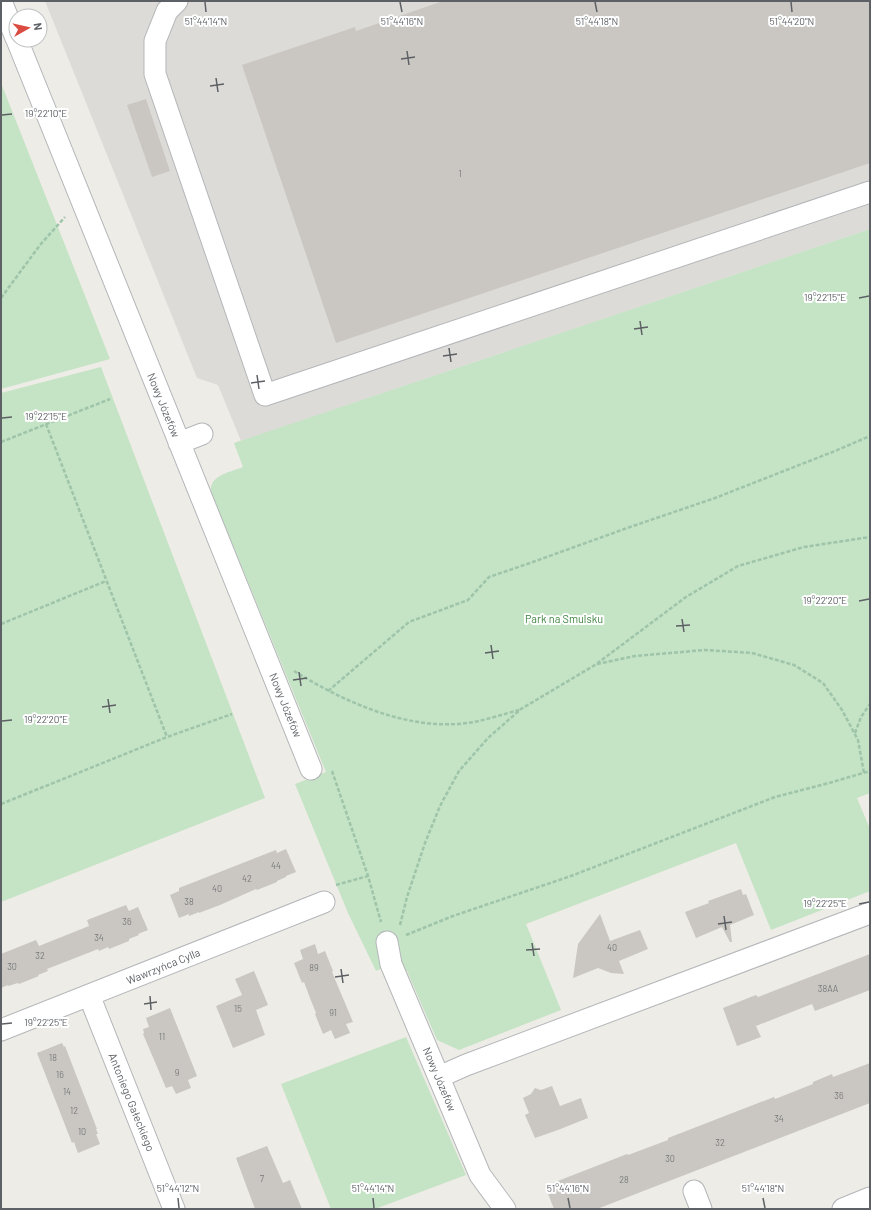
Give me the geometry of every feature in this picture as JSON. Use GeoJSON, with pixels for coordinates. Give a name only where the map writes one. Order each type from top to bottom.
{"type":"FeatureCollection","features":[{"type":"Feature","properties":{"kind":"street","name":"Nowy Józefów"},"geometry":{"type":"LineString","coordinates":[[1,1],[8,19]]}},
{"type":"Feature","properties":{"kind":"street"},"geometry":{"type":"LineString","coordinates":[[177,1],[167,11],[154,41],[155,74],[265,395],[870,192]]}},
{"type":"Feature","properties":{"kind":"street","name":"Nowy Józefów"},"geometry":{"type":"LineString","coordinates":[[20,48],[308,762]]}},
{"type":"Feature","properties":{"kind":"street"},"geometry":{"type":"LineString","coordinates":[[179,443],[202,434]]}},
{"type":"Feature","properties":{"kind":"street","name":"Wawrzyńca Cylla"},"geometry":{"type":"LineString","coordinates":[[1,1030],[324,902]]}},
{"type":"Feature","properties":{"kind":"street"},"geometry":{"type":"LineString","coordinates":[[439,1077],[466,1065],[870,912]]}},
{"type":"Feature","properties":{"kind":"street","name":"Nowy Józefów"},"geometry":{"type":"LineString","coordinates":[[396,937],[391,964],[480,1175],[505,1209]]}},
{"type":"Feature","properties":{"kind":"street","name":"Antoniego Gałeckiego"},"geometry":{"type":"LineString","coordinates":[[89,995],[174,1209]]}},
{"type":"Feature","properties":{"kind":"street"},"geometry":{"type":"LineString","coordinates":[[842,1209],[870,1198]]}},
{"type":"Feature","properties":{"kind":"path"},"geometry":{"type":"LineString","coordinates":[[1,298],[40,246],[65,216]]}},
{"type":"Feature","properties":{"kind":"path"},"geometry":{"type":"LineString","coordinates":[[1,442],[110,399]]}},
{"type":"Feature","properties":{"kind":"path"},"geometry":{"type":"LineString","coordinates":[[46,424],[167,737]]}},
{"type":"Feature","properties":{"kind":"path"},"geometry":{"type":"LineString","coordinates":[[328,691],[409,622],[468,600],[489,576],[530,563],[630,526],[715,498],[870,436]]}},
{"type":"Feature","properties":{"kind":"path"},"geometry":{"type":"LineString","coordinates":[[396,937],[407,897],[425,843],[440,806],[459,771],[488,738],[521,709],[595,665],[686,597],[738,566],[804,546],[870,537]]}},
{"type":"Feature","properties":{"kind":"path"},"geometry":{"type":"LineString","coordinates":[[1,624],[106,581]]}},
{"type":"Feature","properties":{"kind":"path"},"geometry":{"type":"LineString","coordinates":[[595,665],[635,656],[705,650],[752,653],[794,665],[823,683],[842,710],[858,740],[864,773]]}},
{"type":"Feature","properties":{"kind":"path"},"geometry":{"type":"LineString","coordinates":[[292,670],[352,703],[378,712],[416,721],[442,724],[473,722],[521,709]]}},
{"type":"Feature","properties":{"kind":"path"},"geometry":{"type":"LineString","coordinates":[[855,734],[860,717],[870,704]]}},
{"type":"Feature","properties":{"kind":"path"},"geometry":{"type":"LineString","coordinates":[[1,804],[167,737],[232,714]]}},
{"type":"Feature","properties":{"kind":"path"},"geometry":{"type":"LineString","coordinates":[[308,762],[331,768],[338,783],[368,876],[396,937]]}},
{"type":"Feature","properties":{"kind":"path"},"geometry":{"type":"LineString","coordinates":[[396,937],[571,876],[775,797],[870,771]]}},
{"type":"Feature","properties":{"kind":"path"},"geometry":{"type":"LineString","coordinates":[[324,902],[324,892],[339,883],[368,876]]}},
{"type":"Feature","properties":{"kind":"shaded area"},"geometry":{"type":"Polygon","coordinates":[[[45,1],[870,1],[870,229],[241,441],[218,385],[197,378],[45,1]]]}},
{"type":"Feature","properties":{"kind":"green space"},"geometry":{"type":"Polygon","coordinates":[[[1,83],[110,359],[1,389],[1,83]]]}},
{"type":"Feature","properties":{"kind":"green space","name":"Park na Smulsku"},"geometry":{"type":"Polygon","coordinates":[[[870,229],[870,793],[857,798],[870,829],[870,891],[771,930],[736,843],[526,924],[561,1010],[459,1050],[437,1040],[407,971],[391,964],[376,971],[348,913],[295,784],[326,772],[211,492],[213,482],[222,475],[243,467],[234,443],[870,229]]]}},
{"type":"Feature","properties":{"kind":"green space"},"geometry":{"type":"Polygon","coordinates":[[[101,367],[265,798],[1,902],[1,393],[101,367]]]}},
{"type":"Feature","properties":{"kind":"green space"},"geometry":{"type":"Polygon","coordinates":[[[406,1037],[466,1175],[375,1209],[331,1209],[281,1084],[406,1037]]]}},
{"type":"Feature","properties":{"kind":"building"},"geometry":{"type":"Polygon","coordinates":[[[443,1],[870,1],[870,163],[336,343],[242,65],[355,27],[356,31],[443,1]]]}},
{"type":"Feature","properties":{"kind":"building"},"geometry":{"type":"Polygon","coordinates":[[[146,99],[170,171],[152,177],[127,105],[146,99]]]}},
{"type":"Feature","properties":{"kind":"building"},"geometry":{"type":"Polygon","coordinates":[[[286,849],[296,872],[277,882],[257,890],[256,889],[220,905],[199,913],[189,916],[189,914],[179,918],[170,895],[179,891],[179,888],[276,850],[277,853],[286,849]]]}},
{"type":"Feature","properties":{"kind":"building"},"geometry":{"type":"Polygon","coordinates":[[[741,889],[743,895],[746,894],[754,915],[730,925],[732,942],[730,942],[722,927],[696,938],[685,912],[709,903],[708,901],[741,889]]]}},
{"type":"Feature","properties":{"kind":"building"},"geometry":{"type":"Polygon","coordinates":[[[126,905],[129,911],[138,907],[148,930],[129,939],[129,941],[109,949],[108,947],[99,951],[98,949],[47,969],[48,971],[38,975],[39,976],[19,984],[8,985],[1,988],[1,954],[36,940],[39,946],[89,926],[87,920],[126,905]]]}},
{"type":"Feature","properties":{"kind":"building"},"geometry":{"type":"Polygon","coordinates":[[[600,914],[610,941],[640,930],[648,949],[619,961],[624,974],[611,973],[598,968],[573,978],[578,944],[600,914]]]}},
{"type":"Feature","properties":{"kind":"building"},"geometry":{"type":"Polygon","coordinates":[[[315,944],[318,954],[325,951],[353,1022],[346,1024],[350,1033],[335,1039],[331,1030],[323,1034],[304,982],[302,983],[294,963],[303,959],[300,950],[315,944]]]}},
{"type":"Feature","properties":{"kind":"building"},"geometry":{"type":"Polygon","coordinates":[[[870,954],[870,990],[815,1011],[812,1004],[756,1026],[761,1037],[737,1046],[723,1008],[756,995],[758,997],[870,954]]]}},
{"type":"Feature","properties":{"kind":"building"},"geometry":{"type":"Polygon","coordinates":[[[254,971],[268,1005],[256,1010],[265,1035],[233,1048],[216,1006],[242,995],[235,979],[254,971]]]}},
{"type":"Feature","properties":{"kind":"building"},"geometry":{"type":"Polygon","coordinates":[[[170,1008],[197,1076],[188,1080],[191,1088],[176,1094],[172,1086],[166,1088],[143,1034],[143,1029],[149,1027],[146,1018],[170,1008]]]}},
{"type":"Feature","properties":{"kind":"building"},"geometry":{"type":"Polygon","coordinates":[[[62,1043],[64,1047],[65,1046],[97,1129],[98,1134],[96,1134],[100,1144],[78,1153],[74,1142],[72,1143],[37,1053],[62,1043]]]}},
{"type":"Feature","properties":{"kind":"building"},"geometry":{"type":"Polygon","coordinates":[[[870,1063],[870,1103],[597,1209],[554,1209],[545,1186],[627,1154],[628,1155],[668,1140],[668,1138],[774,1097],[775,1099],[813,1084],[813,1082],[832,1074],[833,1077],[870,1063]]]}},
{"type":"Feature","properties":{"kind":"building"},"geometry":{"type":"Polygon","coordinates":[[[552,1086],[560,1106],[581,1098],[588,1118],[535,1138],[525,1115],[529,1113],[523,1098],[531,1094],[535,1088],[541,1090],[552,1086]]]}},
{"type":"Feature","properties":{"kind":"building"},"geometry":{"type":"Polygon","coordinates":[[[267,1146],[283,1183],[290,1180],[302,1209],[255,1209],[236,1158],[267,1146]]]}}]}
